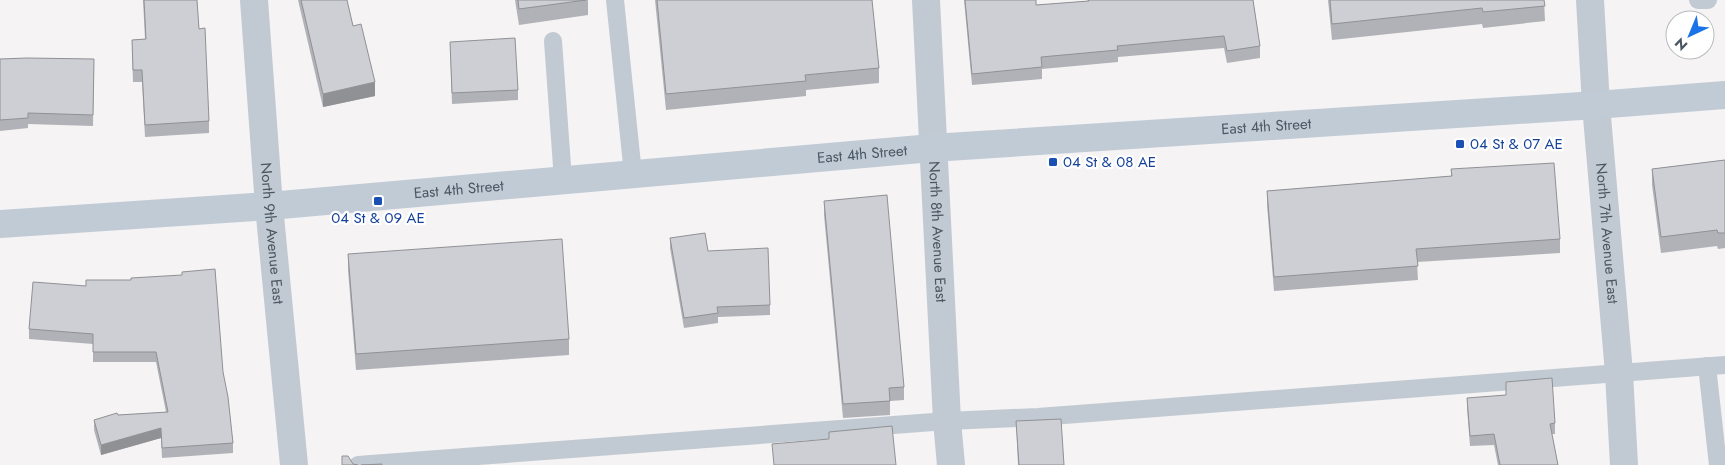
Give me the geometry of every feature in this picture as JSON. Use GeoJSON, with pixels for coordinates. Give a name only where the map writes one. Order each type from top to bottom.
{"type":"FeatureCollection","features":[{"type":"Feature","properties":{"kind":"main road","name":"East 4th Street"},"geometry":{"type":"LineString","coordinates":[[0,224],[269,206],[932,148],[1725,95]]}},
{"type":"Feature","properties":{"kind":"street","name":"North 9th Avenue East"},"geometry":{"type":"LineString","coordinates":[[254,0],[269,206],[294,465]]}},
{"type":"Feature","properties":{"kind":"street","name":"North 8th Avenue East"},"geometry":{"type":"LineString","coordinates":[[926,0],[932,148],[951,465]]}},
{"type":"Feature","properties":{"kind":"street","name":"North 7th Avenue East"},"geometry":{"type":"LineString","coordinates":[[1590,0],[1596,105],[1619,373],[1624,465]]}},
{"type":"Feature","properties":{"kind":"lane"},"geometry":{"type":"LineString","coordinates":[[615,0],[633,174]]}},
{"type":"Feature","properties":{"kind":"lane"},"geometry":{"type":"LineString","coordinates":[[1698,0],[1708,0]]}},
{"type":"Feature","properties":{"kind":"lane"},"geometry":{"type":"LineString","coordinates":[[553,41],[563,180]]}},
{"type":"Feature","properties":{"kind":"lane"},"geometry":{"type":"LineString","coordinates":[[358,465],[947,421],[1038,417],[1725,364]]}},
{"type":"Feature","properties":{"kind":"lane"},"geometry":{"type":"LineString","coordinates":[[1707,366],[1718,465]]}},
{"type":"Feature","properties":{"kind":"building"},"geometry":{"type":"Polygon","coordinates":[[[144,0],[197,0],[199,29],[205,28],[209,121],[145,125],[142,70],[133,70],[132,40],[146,39],[144,0]]]}},
{"type":"Feature","properties":{"kind":"building"},"geometry":{"type":"Polygon","coordinates":[[[301,0],[347,0],[353,26],[361,24],[375,82],[323,94],[301,0]]]}},
{"type":"Feature","properties":{"kind":"building"},"geometry":{"type":"Polygon","coordinates":[[[518,0],[586,0],[519,9],[518,0]]]}},
{"type":"Feature","properties":{"kind":"building"},"geometry":{"type":"Polygon","coordinates":[[[657,0],[872,0],[879,68],[805,75],[806,81],[666,94],[657,0]]]}},
{"type":"Feature","properties":{"kind":"building"},"geometry":{"type":"Polygon","coordinates":[[[965,0],[1036,0],[1036,5],[1089,0],[1253,0],[1260,46],[1227,51],[1224,36],[1117,46],[1118,50],[1041,57],[1042,67],[972,74],[965,0]]]}},
{"type":"Feature","properties":{"kind":"building"},"geometry":{"type":"Polygon","coordinates":[[[1330,0],[1544,0],[1545,6],[1483,12],[1482,8],[1332,24],[1330,0]]]}},
{"type":"Feature","properties":{"kind":"building"},"geometry":{"type":"Polygon","coordinates":[[[515,38],[518,90],[452,93],[450,42],[515,38]]]}},
{"type":"Feature","properties":{"kind":"building"},"geometry":{"type":"Polygon","coordinates":[[[0,59],[94,59],[93,115],[28,113],[28,118],[0,120],[0,59]]]}},
{"type":"Feature","properties":{"kind":"building"},"geometry":{"type":"Polygon","coordinates":[[[1725,160],[1725,233],[1718,233],[1717,230],[1661,237],[1652,169],[1725,160]]]}},
{"type":"Feature","properties":{"kind":"building"},"geometry":{"type":"Polygon","coordinates":[[[1554,163],[1560,239],[1416,249],[1418,266],[1274,277],[1267,191],[1452,176],[1451,169],[1554,163]]]}},
{"type":"Feature","properties":{"kind":"building"},"geometry":{"type":"Polygon","coordinates":[[[887,195],[904,387],[889,388],[890,401],[843,404],[824,201],[887,195]]]}},
{"type":"Feature","properties":{"kind":"building"},"geometry":{"type":"Polygon","coordinates":[[[705,233],[708,251],[768,248],[770,305],[717,307],[718,313],[684,318],[670,238],[705,233]]]}},
{"type":"Feature","properties":{"kind":"building"},"geometry":{"type":"Polygon","coordinates":[[[562,239],[569,339],[356,354],[348,254],[562,239]]]}},
{"type":"Feature","properties":{"kind":"building"},"geometry":{"type":"Polygon","coordinates":[[[215,269],[223,372],[233,443],[162,448],[161,428],[101,445],[94,420],[117,413],[118,415],[168,412],[156,352],[93,352],[93,334],[29,329],[33,282],[86,286],[86,280],[131,280],[131,278],[182,275],[182,272],[215,269]]]}},
{"type":"Feature","properties":{"kind":"building"},"geometry":{"type":"Polygon","coordinates":[[[1552,378],[1555,423],[1550,424],[1558,465],[1500,465],[1494,434],[1470,436],[1467,398],[1506,395],[1506,382],[1552,378]]]}},
{"type":"Feature","properties":{"kind":"building"},"geometry":{"type":"Polygon","coordinates":[[[1061,419],[1064,465],[1019,465],[1016,421],[1061,419]]]}},
{"type":"Feature","properties":{"kind":"building"},"geometry":{"type":"Polygon","coordinates":[[[892,426],[896,465],[774,465],[772,444],[829,439],[829,432],[892,426]]]}},
{"type":"Feature","properties":{"kind":"building"},"geometry":{"type":"Polygon","coordinates":[[[342,456],[348,456],[353,464],[358,465],[342,465],[342,456]]]}},
{"type":"Feature","properties":{"kind":"place","name":"04 St & 07 AE"},"geometry":{"type":"Point","coordinates":[1460,144]}},
{"type":"Feature","properties":{"kind":"place","name":"04 St & 08 AE"},"geometry":{"type":"Point","coordinates":[1053,162]}},
{"type":"Feature","properties":{"kind":"place","name":"04 St & 09 AE"},"geometry":{"type":"Point","coordinates":[378,201]}}]}
